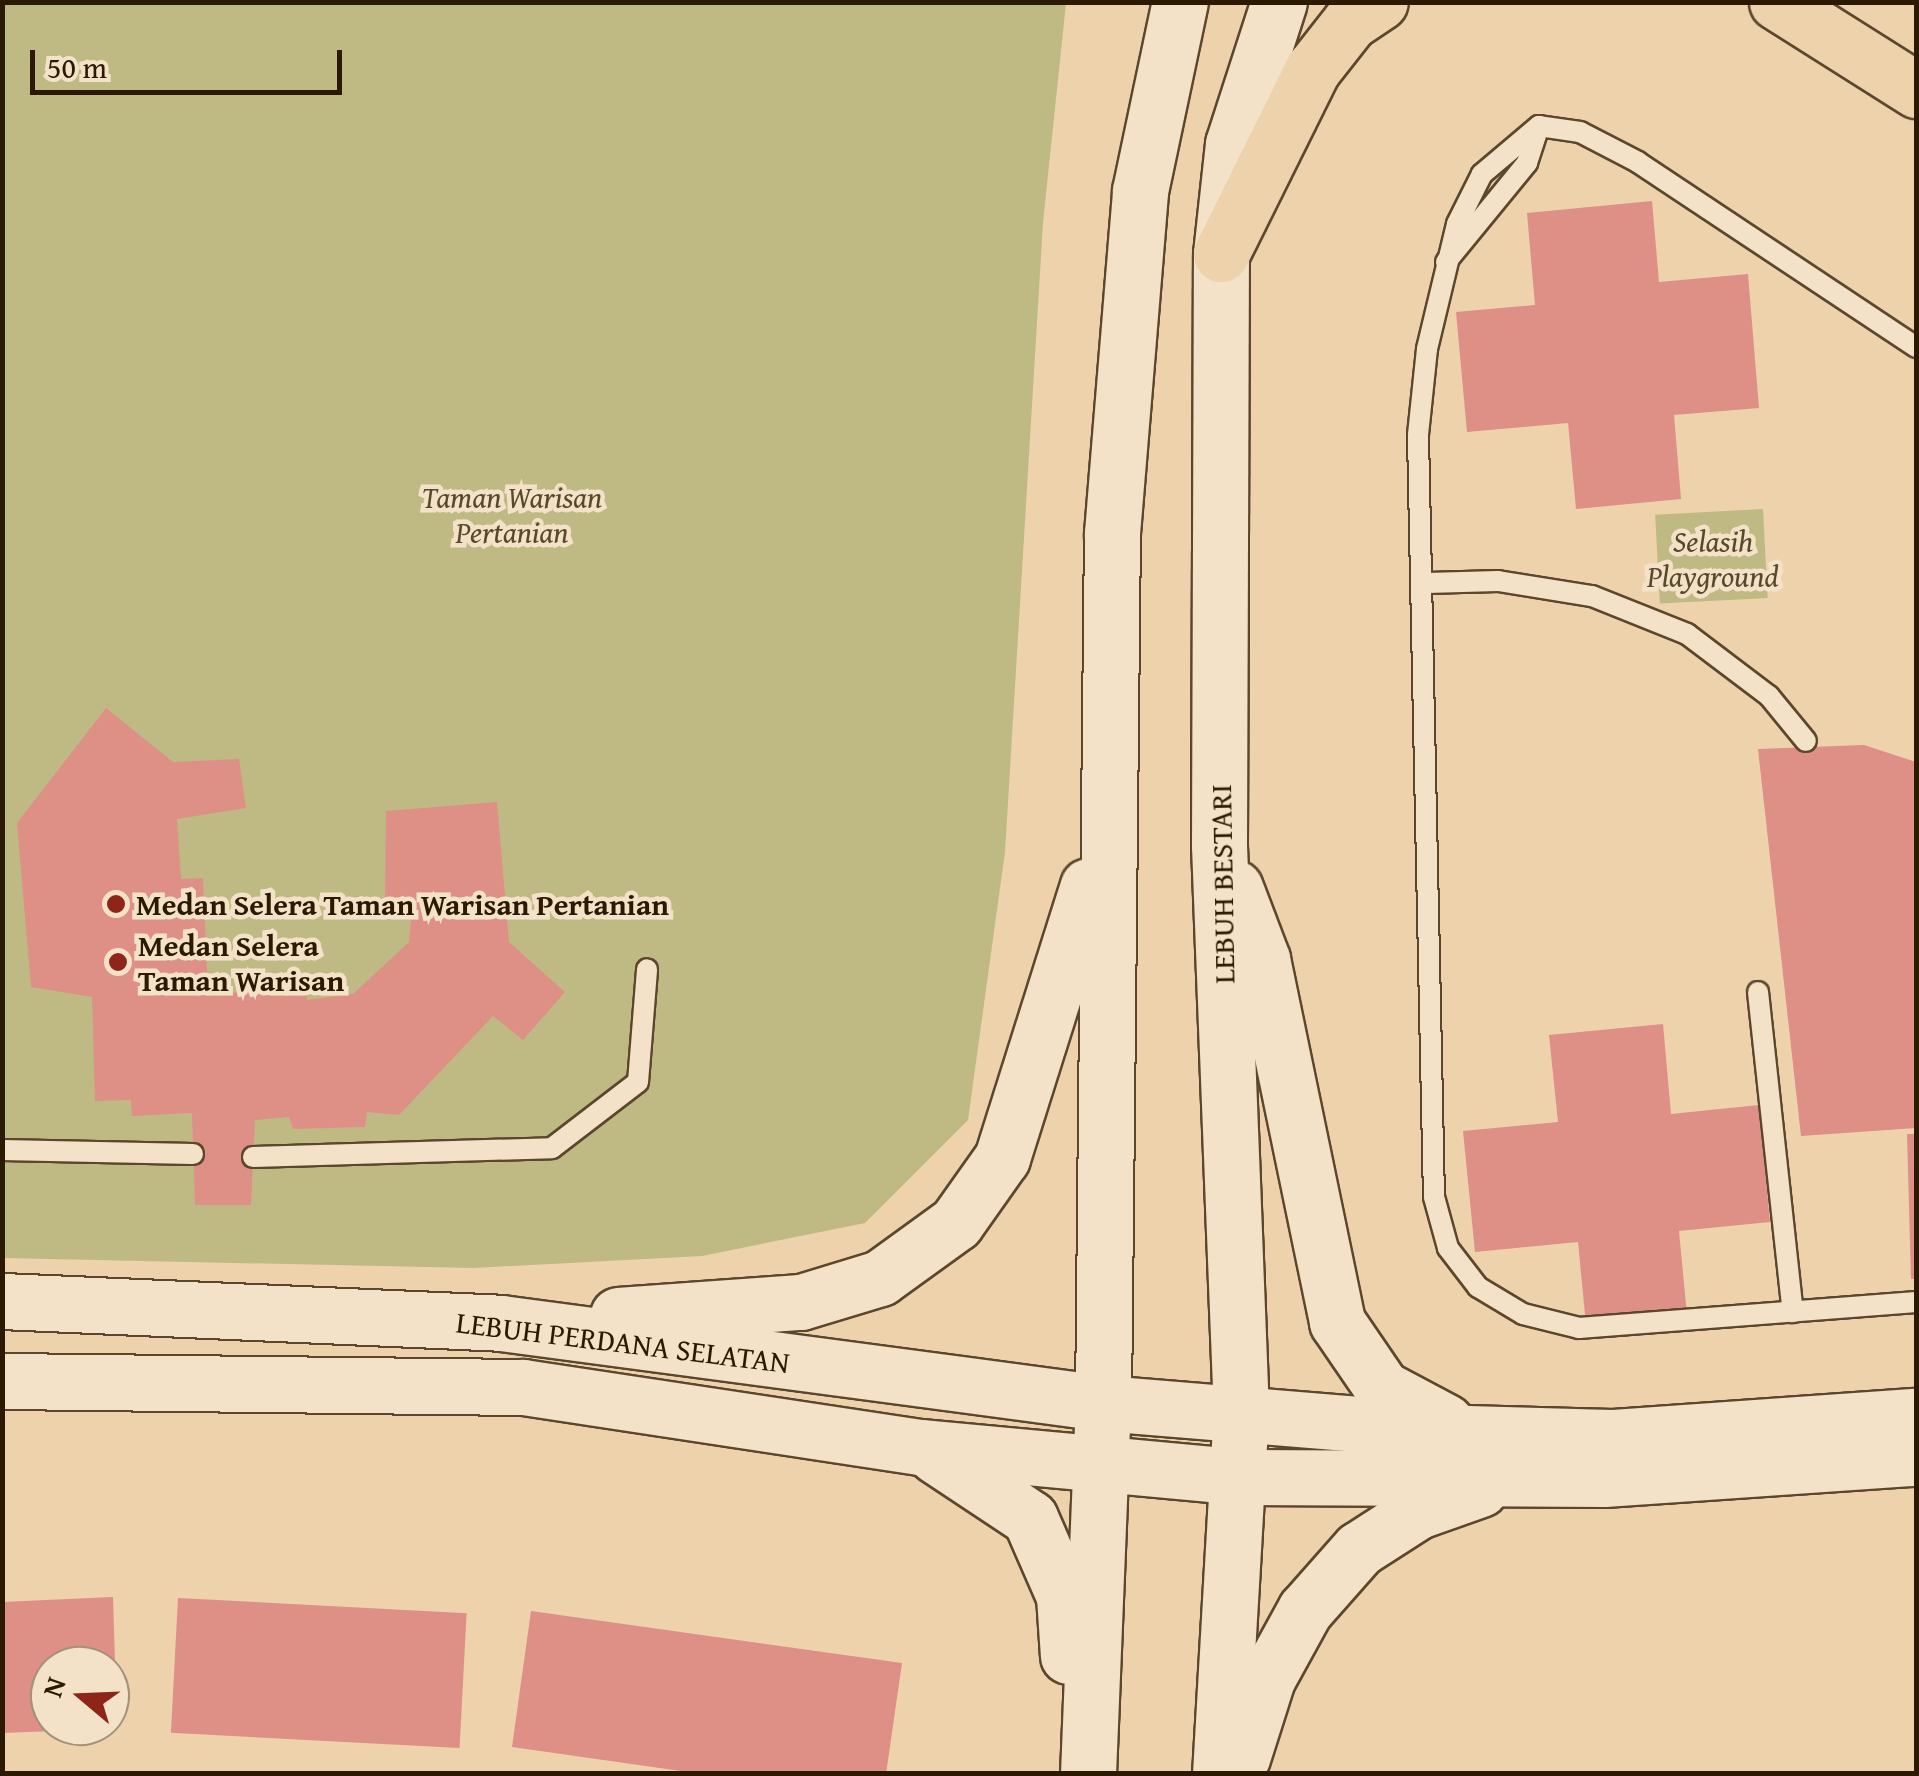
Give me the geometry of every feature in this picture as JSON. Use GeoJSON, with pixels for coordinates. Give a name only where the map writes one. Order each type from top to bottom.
{"type":"FeatureCollection","features":[{"type":"Feature","properties":{"kind":"main road"},"geometry":{"type":"LineString","coordinates":[[1088,1774],[1102,1403],[1112,533],[1140,192],[1180,2]]}},
{"type":"Feature","properties":{"kind":"main road","name":"LEBUH BESTARI"},"geometry":{"type":"LineString","coordinates":[[1220,1774],[1241,1478],[1218,845],[1221,254],[1233,144],[1279,2]]}},
{"type":"Feature","properties":{"kind":"main road"},"geometry":{"type":"LineString","coordinates":[[1221,254],[1313,69],[1350,22],[1380,2]]}},
{"type":"Feature","properties":{"kind":"main road"},"geometry":{"type":"LineString","coordinates":[[1777,2],[1916,90]]}},
{"type":"Feature","properties":{"kind":"main road"},"geometry":{"type":"LineString","coordinates":[[1848,2],[1916,63]]}},
{"type":"Feature","properties":{"kind":"main road"},"geometry":{"type":"LineString","coordinates":[[501,1323],[801,1302],[880,1278],[956,1223],[1002,1158],[1107,822]]}},
{"type":"Feature","properties":{"kind":"main road"},"geometry":{"type":"LineString","coordinates":[[1218,845],[1262,959],[1337,1322],[1382,1388],[1467,1433]]}},
{"type":"Feature","properties":{"kind":"main road","name":"LEBUH PERDANA SELATAN"},"geometry":{"type":"LineString","coordinates":[[2,1301],[501,1323],[1102,1403],[1467,1433],[1613,1438],[1916,1416]]}},
{"type":"Feature","properties":{"kind":"main road","name":"LEBUH PERDANA SELATAN"},"geometry":{"type":"LineString","coordinates":[[2,1381],[523,1386],[1098,1469],[1241,1478],[1511,1478]]}},
{"type":"Feature","properties":{"kind":"main road"},"geometry":{"type":"LineString","coordinates":[[920,1446],[1030,1518],[1064,1596],[1076,1774]]}},
{"type":"Feature","properties":{"kind":"main road"},"geometry":{"type":"LineString","coordinates":[[1237,1774],[1277,1662],[1305,1610],[1359,1549],[1418,1511],[1511,1478],[1916,1458]]}},
{"type":"Feature","properties":{"kind":"lane"},"geometry":{"type":"LineString","coordinates":[[1916,347],[1638,162],[1580,132],[1539,126],[1482,174],[1444,264],[1418,435],[1428,583],[1434,1196],[1448,1248],[1478,1287],[1523,1314],[1579,1328],[1916,1302]]}},
{"type":"Feature","properties":{"kind":"lane"},"geometry":{"type":"LineString","coordinates":[[1428,583],[1498,581],[1592,596],[1687,634],[1769,696],[1806,741]]}},
{"type":"Feature","properties":{"kind":"lane"},"geometry":{"type":"LineString","coordinates":[[254,1157],[552,1148],[638,1082],[647,969]]}},
{"type":"Feature","properties":{"kind":"lane"},"geometry":{"type":"LineString","coordinates":[[1758,992],[1793,1312]]}},
{"type":"Feature","properties":{"kind":"lane"},"geometry":{"type":"LineString","coordinates":[[2,1150],[194,1154]]}},
{"type":"Feature","properties":{"kind":"green space","name":"Taman Warisan Pertanian"},"geometry":{"type":"Polygon","coordinates":[[[3,3],[1066,3],[1043,223],[1005,852],[968,1120],[865,1223],[702,1256],[473,1268],[3,1258],[3,3]]]}},
{"type":"Feature","properties":{"kind":"green space","name":"Selasih Playground"},"geometry":{"type":"Polygon","coordinates":[[[1763,509],[1768,598],[1660,604],[1655,515],[1763,509]]]}},
{"type":"Feature","properties":{"kind":"building"},"geometry":{"type":"Polygon","coordinates":[[[1652,201],[1659,282],[1748,274],[1759,408],[1674,415],[1681,499],[1576,509],[1568,423],[1467,432],[1456,312],[1535,305],[1527,213],[1652,201]]]}},
{"type":"Feature","properties":{"kind":"building","name":"Medan Selera Taman Warisan"},"geometry":{"type":"Polygon","coordinates":[[[106,708],[173,762],[239,759],[246,808],[177,819],[181,879],[203,878],[208,996],[307,983],[307,1000],[353,994],[409,942],[412,910],[385,907],[386,811],[497,802],[509,942],[565,992],[523,1040],[493,1016],[399,1115],[367,1112],[365,1127],[293,1129],[289,1117],[255,1120],[251,1205],[195,1205],[192,1113],[132,1116],[131,1100],[95,1101],[92,997],[31,987],[17,823],[106,708]]]}},
{"type":"Feature","properties":{"kind":"building"},"geometry":{"type":"Polygon","coordinates":[[[1864,745],[1916,762],[1916,1128],[1801,1136],[1758,749],[1864,745]]]}},
{"type":"Feature","properties":{"kind":"building"},"geometry":{"type":"Polygon","coordinates":[[[1663,1024],[1671,1114],[1759,1105],[1770,1222],[1679,1231],[1687,1315],[1586,1325],[1578,1242],[1475,1252],[1463,1131],[1558,1122],[1549,1035],[1663,1024]]]}},
{"type":"Feature","properties":{"kind":"building"},"geometry":{"type":"Polygon","coordinates":[[[1907,1134],[1916,1134],[1916,1279],[1911,1279],[1907,1134]]]}},
{"type":"Feature","properties":{"kind":"building"},"geometry":{"type":"Polygon","coordinates":[[[113,1597],[114,1646],[30,1646],[30,1732],[2,1733],[2,1602],[113,1597]]]}},
{"type":"Feature","properties":{"kind":"building"},"geometry":{"type":"Polygon","coordinates":[[[178,1598],[467,1613],[460,1748],[171,1733],[178,1598]]]}},
{"type":"Feature","properties":{"kind":"building"},"geometry":{"type":"Polygon","coordinates":[[[531,1611],[902,1663],[886,1774],[702,1774],[512,1747],[531,1611]]]}},
{"type":"Feature","properties":{"kind":"place","name":"Medan Selera Taman Warisan Pertanian"},"geometry":{"type":"Point","coordinates":[116,904]}},
{"type":"Feature","properties":{"kind":"place","name":"Medan Selera Taman Warisan"},"geometry":{"type":"Point","coordinates":[118,962]}}]}
